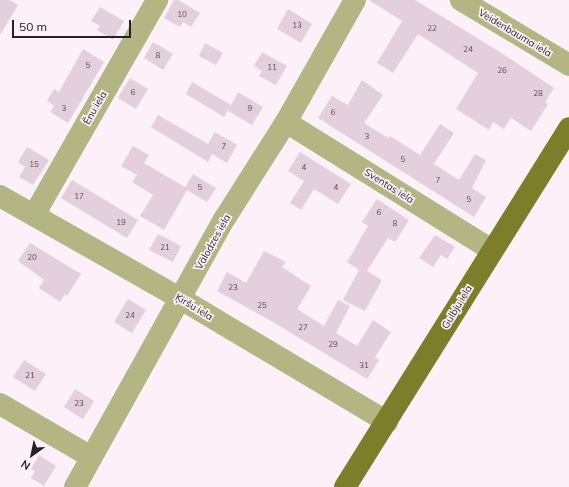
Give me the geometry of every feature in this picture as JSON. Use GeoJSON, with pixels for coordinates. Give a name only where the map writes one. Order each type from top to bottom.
{"type":"FeatureCollection","features":[{"type":"Feature","properties":{"kind":"main road","name":"Gulbju iela"},"geometry":{"type":"LineString","coordinates":[[345,487],[569,128]]}},
{"type":"Feature","properties":{"kind":"street","name":"Ēnu iela"},"geometry":{"type":"LineString","coordinates":[[34,215],[157,0]]}},
{"type":"Feature","properties":{"kind":"street","name":"Vālodzes iela"},"geometry":{"type":"LineString","coordinates":[[75,487],[225,218],[286,122],[355,0]]}},
{"type":"Feature","properties":{"kind":"street","name":"Veidenbauma iela"},"geometry":{"type":"LineString","coordinates":[[461,0],[569,65]]}},
{"type":"Feature","properties":{"kind":"street","name":"Sventas iela"},"geometry":{"type":"LineString","coordinates":[[286,122],[492,250]]}},
{"type":"Feature","properties":{"kind":"street","name":"Ķiršu iela"},"geometry":{"type":"LineString","coordinates":[[0,196],[181,299],[386,422]]}},
{"type":"Feature","properties":{"kind":"street"},"geometry":{"type":"LineString","coordinates":[[0,404],[91,456]]}},
{"type":"Feature","properties":{"kind":"building"},"geometry":{"type":"Polygon","coordinates":[[[0,0],[9,0],[18,5],[0,35],[0,0]]]}},
{"type":"Feature","properties":{"kind":"building"},"geometry":{"type":"Polygon","coordinates":[[[174,0],[178,0],[200,13],[191,27],[183,22],[180,27],[164,18],[174,0]]]}},
{"type":"Feature","properties":{"kind":"building"},"geometry":{"type":"Polygon","coordinates":[[[369,0],[415,0],[500,52],[554,88],[545,102],[548,104],[531,131],[511,118],[504,129],[493,122],[489,130],[456,109],[478,73],[418,34],[393,73],[377,63],[402,21],[369,0]]]}},
{"type":"Feature","properties":{"kind":"building"},"geometry":{"type":"Polygon","coordinates":[[[100,7],[124,21],[113,40],[97,30],[100,26],[91,21],[100,7]]]}},
{"type":"Feature","properties":{"kind":"building"},"geometry":{"type":"Polygon","coordinates":[[[288,9],[312,24],[301,43],[277,29],[288,9]]]}},
{"type":"Feature","properties":{"kind":"building"},"geometry":{"type":"Polygon","coordinates":[[[153,42],[173,54],[163,70],[144,58],[153,42]]]}},
{"type":"Feature","properties":{"kind":"building"},"geometry":{"type":"Polygon","coordinates":[[[205,43],[223,53],[216,65],[199,56],[205,43]]]}},
{"type":"Feature","properties":{"kind":"building"},"geometry":{"type":"Polygon","coordinates":[[[83,49],[104,62],[68,123],[50,112],[54,106],[47,101],[54,89],[59,92],[83,49]]]}},
{"type":"Feature","properties":{"kind":"building"},"geometry":{"type":"Polygon","coordinates":[[[262,52],[287,66],[276,85],[259,76],[262,71],[254,66],[262,52]]]}},
{"type":"Feature","properties":{"kind":"building"},"geometry":{"type":"Polygon","coordinates":[[[130,78],[148,89],[136,109],[118,98],[130,78]]]}},
{"type":"Feature","properties":{"kind":"building"},"geometry":{"type":"Polygon","coordinates":[[[362,80],[383,95],[364,123],[388,138],[390,136],[420,155],[440,124],[454,133],[434,164],[459,180],[475,154],[486,160],[472,188],[486,197],[474,217],[318,118],[332,96],[348,105],[362,80]]]}},
{"type":"Feature","properties":{"kind":"building"},"geometry":{"type":"Polygon","coordinates":[[[192,82],[231,105],[224,117],[186,94],[192,82]]]}},
{"type":"Feature","properties":{"kind":"building"},"geometry":{"type":"Polygon","coordinates":[[[238,92],[263,107],[252,125],[228,111],[238,92]]]}},
{"type":"Feature","properties":{"kind":"building"},"geometry":{"type":"Polygon","coordinates":[[[158,115],[208,144],[215,132],[237,145],[227,163],[212,154],[208,162],[151,127],[158,115]]]}},
{"type":"Feature","properties":{"kind":"building"},"geometry":{"type":"Polygon","coordinates":[[[133,146],[149,155],[144,163],[185,187],[193,174],[216,188],[207,202],[187,190],[164,230],[140,216],[153,195],[132,182],[137,175],[121,166],[133,146]]]}},
{"type":"Feature","properties":{"kind":"building"},"geometry":{"type":"Polygon","coordinates":[[[27,147],[49,160],[33,185],[19,177],[25,167],[18,162],[27,147]]]}},
{"type":"Feature","properties":{"kind":"building"},"geometry":{"type":"Polygon","coordinates":[[[300,152],[351,184],[338,204],[314,189],[301,210],[290,203],[304,181],[288,171],[300,152]]]}},
{"type":"Feature","properties":{"kind":"building"},"geometry":{"type":"Polygon","coordinates":[[[72,180],[138,220],[127,238],[61,198],[72,180]]]}},
{"type":"Feature","properties":{"kind":"building"},"geometry":{"type":"Polygon","coordinates":[[[377,199],[409,220],[395,242],[388,238],[367,271],[382,280],[365,311],[343,300],[359,270],[347,262],[368,226],[362,222],[377,199]]]}},
{"type":"Feature","properties":{"kind":"building"},"geometry":{"type":"Polygon","coordinates":[[[158,234],[181,246],[173,262],[149,250],[158,234]]]}},
{"type":"Feature","properties":{"kind":"building"},"geometry":{"type":"Polygon","coordinates":[[[435,235],[455,247],[447,259],[441,255],[433,267],[419,258],[435,235]]]}},
{"type":"Feature","properties":{"kind":"building"},"geometry":{"type":"Polygon","coordinates":[[[30,243],[81,274],[67,296],[65,294],[60,302],[39,288],[44,280],[18,261],[30,243]]]}},
{"type":"Feature","properties":{"kind":"building"},"geometry":{"type":"Polygon","coordinates":[[[264,251],[286,262],[282,267],[311,286],[297,309],[324,326],[338,300],[350,306],[336,333],[357,346],[373,320],[391,332],[375,357],[379,360],[367,379],[273,322],[217,291],[227,272],[246,283],[264,251]]]}},
{"type":"Feature","properties":{"kind":"building"},"geometry":{"type":"Polygon","coordinates":[[[128,299],[146,310],[132,333],[114,322],[128,299]]]}},
{"type":"Feature","properties":{"kind":"building"},"geometry":{"type":"Polygon","coordinates":[[[24,360],[46,374],[35,391],[13,377],[24,360]]]}},
{"type":"Feature","properties":{"kind":"building"},"geometry":{"type":"Polygon","coordinates":[[[75,389],[94,401],[83,419],[64,407],[75,389]]]}},
{"type":"Feature","properties":{"kind":"building"},"geometry":{"type":"Polygon","coordinates":[[[39,455],[56,466],[44,486],[31,478],[35,471],[31,469],[39,455]]]}}]}
